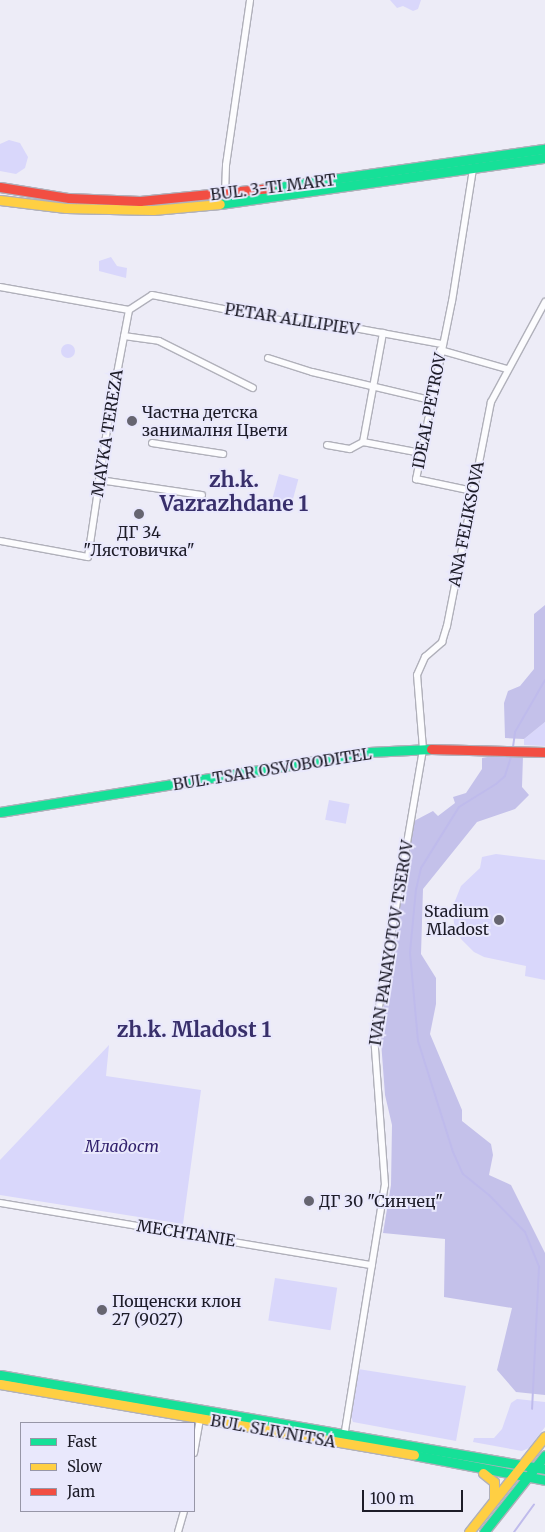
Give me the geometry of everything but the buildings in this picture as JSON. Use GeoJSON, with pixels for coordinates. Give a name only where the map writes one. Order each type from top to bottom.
{"type":"FeatureCollection","features":[{"type":"Feature","properties":{"kind":"main road","name":"BUL. 3-TI MART"},"geometry":{"type":"LineString","coordinates":[[0,186],[69,198],[120,201],[224,194],[545,149]]}},
{"type":"Feature","properties":{"kind":"main road","name":"BUL. 3-TI MART"},"geometry":{"type":"LineString","coordinates":[[0,200],[66,208],[152,210],[221,204],[545,158]]}},
{"type":"Feature","properties":{"kind":"main road","name":"BUL. TSAR OSVOBODITEL"},"geometry":{"type":"LineString","coordinates":[[0,812],[336,756],[424,750],[524,750],[545,752]]}},
{"type":"Feature","properties":{"kind":"main road","name":"BUL. SLIVNITSA"},"geometry":{"type":"LineString","coordinates":[[0,1374],[344,1439],[513,1476],[545,1480]]}},
{"type":"Feature","properties":{"kind":"main road","name":"BUL. SLIVNITSA"},"geometry":{"type":"LineString","coordinates":[[0,1384],[200,1418],[545,1469]]}},
{"type":"Feature","properties":{"kind":"main road"},"geometry":{"type":"LineString","coordinates":[[469,1532],[545,1436]]}},
{"type":"Feature","properties":{"kind":"main road"},"geometry":{"type":"LineString","coordinates":[[484,1532],[545,1455]]}},
{"type":"Feature","properties":{"kind":"main road"},"geometry":{"type":"LineString","coordinates":[[471,1467],[492,1478],[494,1500]]}},
{"type":"Feature","properties":{"kind":"street"},"geometry":{"type":"LineString","coordinates":[[224,194],[226,165],[250,0]]}},
{"type":"Feature","properties":{"kind":"street","name":"IDEAL PETROV"},"geometry":{"type":"LineString","coordinates":[[472,169],[452,301],[430,400],[416,479],[473,491]]}},
{"type":"Feature","properties":{"kind":"street"},"geometry":{"type":"LineString","coordinates":[[0,287],[129,310]]}},
{"type":"Feature","properties":{"kind":"street","name":"PETAR ALILIPIEV"},"geometry":{"type":"LineString","coordinates":[[129,310],[152,295],[284,321],[300,318],[382,333],[441,347],[507,369]]}},
{"type":"Feature","properties":{"kind":"street","name":"ANA FELIKSOVA"},"geometry":{"type":"LineString","coordinates":[[424,750],[417,675],[425,657],[442,642],[491,402],[507,369],[545,302]]}},
{"type":"Feature","properties":{"kind":"street","name":"MAYKA TEREZA"},"geometry":{"type":"LineString","coordinates":[[0,541],[88,557],[99,480],[129,310]]}},
{"type":"Feature","properties":{"kind":"street"},"geometry":{"type":"LineString","coordinates":[[363,442],[382,333]]}},
{"type":"Feature","properties":{"kind":"street"},"geometry":{"type":"LineString","coordinates":[[124,336],[159,342],[253,388]]}},
{"type":"Feature","properties":{"kind":"street"},"geometry":{"type":"LineString","coordinates":[[268,358],[430,400]]}},
{"type":"Feature","properties":{"kind":"street"},"geometry":{"type":"LineString","coordinates":[[152,442],[222,454]]}},
{"type":"Feature","properties":{"kind":"street"},"geometry":{"type":"LineString","coordinates":[[327,445],[350,449],[363,442],[421,453]]}},
{"type":"Feature","properties":{"kind":"street"},"geometry":{"type":"LineString","coordinates":[[99,480],[202,495]]}},
{"type":"Feature","properties":{"kind":"street","name":"IVAN PANAYOTOV TSEROV"},"geometry":{"type":"LineString","coordinates":[[344,1439],[385,1184],[374,1036],[424,750]]}},
{"type":"Feature","properties":{"kind":"street","name":"MECHTANIE"},"geometry":{"type":"LineString","coordinates":[[0,1204],[372,1265]]}},
{"type":"Feature","properties":{"kind":"street"},"geometry":{"type":"LineString","coordinates":[[195,1447],[200,1418]]}},
{"type":"Feature","properties":{"kind":"street"},"geometry":{"type":"LineString","coordinates":[[178,1532],[184,1512]]}},
{"type":"Feature","properties":{"kind":"green space"},"geometry":{"type":"Polygon","coordinates":[[[390,0],[421,0],[418,9],[413,11],[403,6],[397,8],[390,0]]]}},
{"type":"Feature","properties":{"kind":"green space"},"geometry":{"type":"Polygon","coordinates":[[[9,140],[20,143],[28,157],[25,168],[16,174],[0,171],[0,144],[9,140]]]}},
{"type":"Feature","properties":{"kind":"green space"},"geometry":{"type":"Polygon","coordinates":[[[111,257],[117,266],[127,268],[126,278],[99,271],[99,261],[111,257]]]}},
{"type":"Feature","properties":{"kind":"green space"},"geometry":{"type":"Polygon","coordinates":[[[65,344],[71,344],[75,351],[71,358],[65,358],[61,354],[61,348],[65,344]]]}},
{"type":"Feature","properties":{"kind":"green space"},"geometry":{"type":"Polygon","coordinates":[[[279,474],[298,479],[290,509],[271,504],[279,474]]]}},
{"type":"Feature","properties":{"kind":"green space"},"geometry":{"type":"Polygon","coordinates":[[[545,722],[545,746],[524,745],[524,739],[545,722]]]}},
{"type":"Feature","properties":{"kind":"green space"},"geometry":{"type":"Polygon","coordinates":[[[329,800],[350,804],[346,824],[325,820],[329,800]]]}},
{"type":"Feature","properties":{"kind":"green space","name":"Stadium Mladost"},"geometry":{"type":"Polygon","coordinates":[[[496,854],[545,860],[545,980],[525,976],[526,966],[484,957],[474,952],[461,939],[454,924],[453,906],[461,886],[480,868],[482,857],[496,854]]]}},
{"type":"Feature","properties":{"kind":"green space","name":"Младост"},"geometry":{"type":"Polygon","coordinates":[[[109,1045],[106,1076],[201,1090],[183,1224],[0,1195],[0,1160],[109,1045]]]}},
{"type":"Feature","properties":{"kind":"green space"},"geometry":{"type":"Polygon","coordinates":[[[275,1278],[337,1288],[330,1330],[268,1320],[275,1278]]]}},
{"type":"Feature","properties":{"kind":"green space"},"geometry":{"type":"Polygon","coordinates":[[[358,1369],[466,1386],[456,1441],[353,1422],[350,1414],[358,1369]]]}},
{"type":"Feature","properties":{"kind":"green space"},"geometry":{"type":"Polygon","coordinates":[[[517,1399],[545,1402],[545,1427],[529,1448],[522,1451],[473,1442],[474,1438],[494,1438],[502,1429],[511,1403],[517,1399]]]}},
{"type":"Feature","properties":{"kind":"shaded area"},"geometry":{"type":"Polygon","coordinates":[[[545,605],[545,722],[524,739],[505,738],[504,703],[508,691],[520,686],[534,669],[534,614],[545,605]]]}},
{"type":"Feature","properties":{"kind":"shaded area"},"geometry":{"type":"Polygon","coordinates":[[[498,755],[523,756],[522,787],[529,795],[515,809],[477,822],[423,889],[421,954],[436,978],[436,1004],[430,1034],[462,1110],[462,1121],[491,1144],[493,1155],[489,1175],[511,1185],[545,1253],[545,1395],[516,1392],[497,1370],[512,1308],[444,1297],[445,1239],[383,1233],[391,1185],[392,1125],[385,1095],[380,1028],[414,821],[433,811],[438,816],[455,803],[453,797],[466,793],[482,769],[482,758],[498,755]]]}},
{"type":"Feature","properties":{"kind":"waterway"},"geometry":{"type":"LineString","coordinates":[[513,747],[515,732],[545,680]]}},
{"type":"Feature","properties":{"kind":"waterway"},"geometry":{"type":"LineString","coordinates":[[512,754],[505,776],[496,784],[459,807],[421,868],[416,889],[410,953],[418,1041],[453,1152],[463,1174],[489,1195],[525,1232],[539,1267],[532,1409]]}},
{"type":"Feature","properties":{"kind":"waterway"},"geometry":{"type":"LineString","coordinates":[[514,1532],[534,1504]]}},
{"type":"Feature","properties":{"kind":"traffic: fast"},"geometry":{"type":"LineString","coordinates":[[270,188],[545,149]]}},
{"type":"Feature","properties":{"kind":"traffic: fast"},"geometry":{"type":"LineString","coordinates":[[220,204],[545,158]]}},
{"type":"Feature","properties":{"kind":"traffic: fast"},"geometry":{"type":"LineString","coordinates":[[0,812],[369,752],[431,749]]}},
{"type":"Feature","properties":{"kind":"traffic: fast"},"geometry":{"type":"LineString","coordinates":[[0,1375],[545,1469]]}},
{"type":"Feature","properties":{"kind":"traffic: fast"},"geometry":{"type":"LineString","coordinates":[[414,1455],[545,1480]]}},
{"type":"Feature","properties":{"kind":"traffic: fast"},"geometry":{"type":"LineString","coordinates":[[484,1532],[545,1455]]}},
{"type":"Feature","properties":{"kind":"traffic: slow"},"geometry":{"type":"LineString","coordinates":[[0,200],[66,208],[153,210],[220,204]]}},
{"type":"Feature","properties":{"kind":"traffic: slow"},"geometry":{"type":"LineString","coordinates":[[0,1384],[414,1455]]}},
{"type":"Feature","properties":{"kind":"traffic: slow"},"geometry":{"type":"LineString","coordinates":[[469,1532],[545,1436]]}},
{"type":"Feature","properties":{"kind":"traffic: slow"},"geometry":{"type":"LineString","coordinates":[[483,1473],[494,1482],[494,1499]]}},
{"type":"Feature","properties":{"kind":"traffic: jam"},"geometry":{"type":"LineString","coordinates":[[0,187],[69,198],[140,201],[270,188]]}},
{"type":"Feature","properties":{"kind":"traffic: jam"},"geometry":{"type":"LineString","coordinates":[[431,749],[545,752]]}},
{"type":"Feature","properties":{"kind":"place","name":"Частна детска занималня Цвети"},"geometry":{"type":"Point","coordinates":[132,421]}},
{"type":"Feature","properties":{"kind":"place","name":"ДГ 34 \"Лястовичка\""},"geometry":{"type":"Point","coordinates":[139,514]}},
{"type":"Feature","properties":{"kind":"place","name":"Stadium Mladost"},"geometry":{"type":"Point","coordinates":[499,920]}},
{"type":"Feature","properties":{"kind":"place","name":"ДГ 30 \"Синчец\""},"geometry":{"type":"Point","coordinates":[309,1201]}},
{"type":"Feature","properties":{"kind":"place","name":"Пощенски клон 27 (9027)"},"geometry":{"type":"Point","coordinates":[102,1310]}},
{"type":"Feature","properties":{"kind":"district","name":"zh.k. Vazrazhdane 1"},"geometry":{"type":"Point","coordinates":[234,492]}},
{"type":"Feature","properties":{"kind":"district","name":"zh.k. Mladost 1"},"geometry":{"type":"Point","coordinates":[194,1030]}}]}
